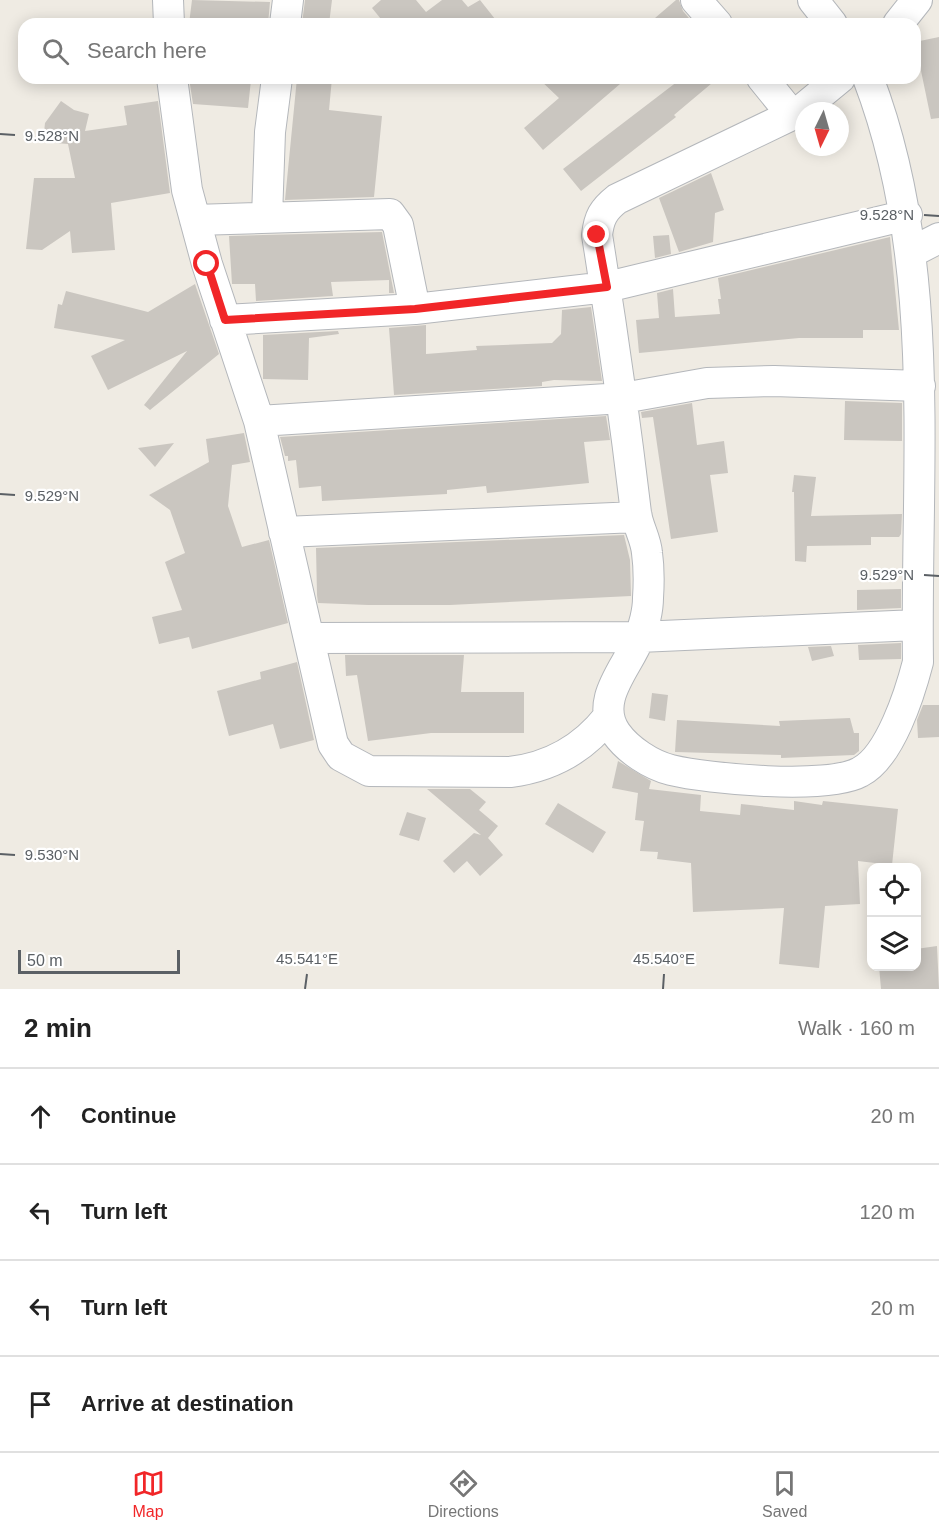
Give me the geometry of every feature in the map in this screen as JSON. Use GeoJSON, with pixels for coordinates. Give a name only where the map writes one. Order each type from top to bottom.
{"type":"FeatureCollection","features":[{"type":"Feature","properties":{"kind":"street"},"geometry":{"type":"LineString","coordinates":[[168,0],[169,18]]}},
{"type":"Feature","properties":{"kind":"street"},"geometry":{"type":"LineString","coordinates":[[286,18],[288,0]]}},
{"type":"Feature","properties":{"kind":"street"},"geometry":{"type":"LineString","coordinates":[[696,0],[712,18]]}},
{"type":"Feature","properties":{"kind":"street"},"geometry":{"type":"LineString","coordinates":[[813,0],[827,18]]}},
{"type":"Feature","properties":{"kind":"street"},"geometry":{"type":"LineString","coordinates":[[903,18],[917,0]]}},
{"type":"Feature","properties":{"kind":"street"},"geometry":{"type":"LineString","coordinates":[[173,84],[187,190],[225,320],[260,421],[333,744],[341,756],[369,771],[485,773],[533,769],[575,749],[592,737],[608,717],[611,695],[620,670],[639,637],[648,590],[647,551],[637,517],[623,398],[597,235],[599,220],[606,208],[617,199],[792,115],[832,84]]}},
{"type":"Feature","properties":{"kind":"street"},"geometry":{"type":"LineString","coordinates":[[267,217],[270,132],[277,84]]}},
{"type":"Feature","properties":{"kind":"street"},"geometry":{"type":"LineString","coordinates":[[767,84],[792,115]]}},
{"type":"Feature","properties":{"kind":"street"},"geometry":{"type":"LineString","coordinates":[[608,717],[615,732],[630,749],[670,770],[747,780],[812,780],[842,778],[859,773],[869,766],[908,701],[918,662],[924,621],[920,386],[912,252],[907,215],[883,116],[870,84]]}},
{"type":"Feature","properties":{"kind":"street"},"geometry":{"type":"LineString","coordinates":[[195,220],[390,214],[398,225],[415,309]]}},
{"type":"Feature","properties":{"kind":"street"},"geometry":{"type":"LineString","coordinates":[[225,320],[415,309],[607,287],[907,215]]}},
{"type":"Feature","properties":{"kind":"street"},"geometry":{"type":"LineString","coordinates":[[912,252],[939,238]]}},
{"type":"Feature","properties":{"kind":"street"},"geometry":{"type":"LineString","coordinates":[[260,421],[623,398],[707,383],[774,381],[920,386]]}},
{"type":"Feature","properties":{"kind":"street"},"geometry":{"type":"LineString","coordinates":[[284,532],[637,517]]}},
{"type":"Feature","properties":{"kind":"street"},"geometry":{"type":"LineString","coordinates":[[309,638],[639,637],[924,621]]}},
{"type":"Feature","properties":{"kind":"building"},"geometry":{"type":"Polygon","coordinates":[[[192,0],[270,2],[269,18],[190,18],[192,0]]]}},
{"type":"Feature","properties":{"kind":"building"},"geometry":{"type":"Polygon","coordinates":[[[305,0],[332,0],[330,18],[303,18],[305,0]]]}},
{"type":"Feature","properties":{"kind":"building"},"geometry":{"type":"Polygon","coordinates":[[[381,0],[416,0],[426,12],[442,0],[462,0],[468,7],[480,0],[494,18],[380,18],[372,8],[381,0]]]}},
{"type":"Feature","properties":{"kind":"building"},"geometry":{"type":"Polygon","coordinates":[[[679,0],[683,11],[689,18],[655,18],[679,0]]]}},
{"type":"Feature","properties":{"kind":"building"},"geometry":{"type":"Polygon","coordinates":[[[939,37],[939,118],[931,119],[921,71],[921,41],[939,37]]]}},
{"type":"Feature","properties":{"kind":"building"},"geometry":{"type":"Polygon","coordinates":[[[190,84],[251,84],[248,108],[193,104],[190,84]]]}},
{"type":"Feature","properties":{"kind":"building"},"geometry":{"type":"Polygon","coordinates":[[[296,84],[331,84],[329,110],[382,116],[374,197],[285,200],[296,84]]]}},
{"type":"Feature","properties":{"kind":"building"},"geometry":{"type":"Polygon","coordinates":[[[544,84],[620,84],[543,150],[524,128],[559,98],[544,84]]]}},
{"type":"Feature","properties":{"kind":"building"},"geometry":{"type":"Polygon","coordinates":[[[674,84],[711,84],[674,115],[676,117],[581,191],[563,169],[674,84]]]}},
{"type":"Feature","properties":{"kind":"building"},"geometry":{"type":"Polygon","coordinates":[[[61,101],[74,110],[89,114],[85,131],[127,125],[124,106],[158,101],[170,193],[111,203],[115,250],[72,253],[70,231],[42,250],[26,249],[34,178],[75,178],[68,144],[43,142],[45,123],[61,101]]]}},
{"type":"Feature","properties":{"kind":"building"},"geometry":{"type":"Polygon","coordinates":[[[711,173],[724,210],[715,213],[713,242],[679,252],[659,198],[711,173]]]}},
{"type":"Feature","properties":{"kind":"building"},"geometry":{"type":"Polygon","coordinates":[[[382,232],[394,293],[389,293],[389,280],[331,282],[333,296],[256,301],[255,284],[232,284],[229,236],[382,232]]]}},
{"type":"Feature","properties":{"kind":"building"},"geometry":{"type":"Polygon","coordinates":[[[669,235],[671,254],[655,258],[653,236],[669,235]]]}},
{"type":"Feature","properties":{"kind":"building"},"geometry":{"type":"Polygon","coordinates":[[[890,237],[899,330],[863,330],[863,338],[799,338],[639,353],[636,320],[659,318],[657,293],[673,289],[675,317],[720,314],[718,299],[721,299],[718,278],[890,237]]]}},
{"type":"Feature","properties":{"kind":"building"},"geometry":{"type":"Polygon","coordinates":[[[195,284],[219,354],[150,410],[144,405],[187,351],[108,390],[91,356],[125,340],[54,328],[58,304],[62,305],[66,291],[148,312],[195,284]]]}},
{"type":"Feature","properties":{"kind":"building"},"geometry":{"type":"Polygon","coordinates":[[[591,307],[602,381],[554,380],[542,382],[542,386],[394,395],[389,328],[426,325],[426,354],[477,350],[476,346],[552,343],[561,334],[562,310],[591,307]]]}},
{"type":"Feature","properties":{"kind":"building"},"geometry":{"type":"Polygon","coordinates":[[[338,331],[339,334],[309,338],[308,380],[263,379],[263,335],[338,331]]]}},
{"type":"Feature","properties":{"kind":"building"},"geometry":{"type":"Polygon","coordinates":[[[845,401],[902,403],[902,441],[844,440],[845,401]]]}},
{"type":"Feature","properties":{"kind":"building"},"geometry":{"type":"Polygon","coordinates":[[[692,403],[697,445],[724,441],[728,473],[710,475],[718,532],[671,539],[653,417],[642,418],[641,412],[692,403]]]}},
{"type":"Feature","properties":{"kind":"building"},"geometry":{"type":"Polygon","coordinates":[[[606,416],[610,440],[584,442],[589,483],[487,493],[486,486],[447,490],[447,494],[322,501],[321,486],[299,488],[296,460],[288,461],[280,437],[606,416]]]}},
{"type":"Feature","properties":{"kind":"building"},"geometry":{"type":"Polygon","coordinates":[[[244,433],[250,462],[232,465],[228,506],[242,547],[269,540],[288,623],[192,649],[189,637],[159,644],[152,617],[182,610],[165,562],[185,553],[170,510],[149,495],[209,462],[206,439],[244,433]]]}},
{"type":"Feature","properties":{"kind":"building"},"geometry":{"type":"Polygon","coordinates":[[[174,443],[155,467],[138,448],[174,443]]]}},
{"type":"Feature","properties":{"kind":"building"},"geometry":{"type":"Polygon","coordinates":[[[794,475],[816,477],[811,516],[902,514],[901,534],[899,537],[871,537],[871,545],[807,546],[806,562],[795,561],[794,492],[792,492],[794,475]]]}},
{"type":"Feature","properties":{"kind":"building"},"geometry":{"type":"Polygon","coordinates":[[[624,535],[630,560],[631,596],[450,605],[318,603],[316,548],[624,535]]]}},
{"type":"Feature","properties":{"kind":"building"},"geometry":{"type":"Polygon","coordinates":[[[901,589],[901,608],[857,610],[857,590],[901,589]]]}},
{"type":"Feature","properties":{"kind":"building"},"geometry":{"type":"Polygon","coordinates":[[[901,643],[901,659],[859,660],[858,645],[901,643]]]}},
{"type":"Feature","properties":{"kind":"building"},"geometry":{"type":"Polygon","coordinates":[[[831,646],[834,656],[812,661],[808,647],[831,646]]]}},
{"type":"Feature","properties":{"kind":"building"},"geometry":{"type":"Polygon","coordinates":[[[345,655],[464,655],[461,692],[524,692],[524,733],[431,733],[368,741],[357,675],[346,676],[345,655]]]}},
{"type":"Feature","properties":{"kind":"building"},"geometry":{"type":"Polygon","coordinates":[[[297,662],[314,740],[280,749],[273,724],[229,736],[217,691],[261,679],[260,672],[297,662]]]}},
{"type":"Feature","properties":{"kind":"building"},"geometry":{"type":"Polygon","coordinates":[[[652,693],[668,695],[665,721],[649,718],[652,693]]]}},
{"type":"Feature","properties":{"kind":"building"},"geometry":{"type":"Polygon","coordinates":[[[923,705],[939,705],[939,737],[918,738],[917,720],[923,705]]]}},
{"type":"Feature","properties":{"kind":"building"},"geometry":{"type":"Polygon","coordinates":[[[850,718],[854,733],[859,733],[859,751],[854,755],[781,758],[781,755],[675,752],[677,720],[780,726],[779,721],[850,718]]]}},
{"type":"Feature","properties":{"kind":"building"},"geometry":{"type":"Polygon","coordinates":[[[618,761],[651,781],[649,789],[701,795],[700,811],[740,815],[741,804],[794,810],[794,801],[822,805],[823,801],[898,809],[892,863],[858,861],[860,904],[825,906],[819,968],[779,964],[784,908],[693,912],[691,863],[657,859],[658,852],[640,851],[644,821],[635,820],[638,793],[612,788],[618,761]]]}},
{"type":"Feature","properties":{"kind":"building"},"geometry":{"type":"Polygon","coordinates":[[[427,789],[470,789],[486,802],[479,810],[498,826],[488,838],[503,855],[480,876],[467,861],[454,873],[443,861],[474,833],[481,835],[427,789]]]}},
{"type":"Feature","properties":{"kind":"building"},"geometry":{"type":"Polygon","coordinates":[[[558,803],[606,832],[593,853],[545,824],[558,803]]]}},
{"type":"Feature","properties":{"kind":"building"},"geometry":{"type":"Polygon","coordinates":[[[407,812],[426,818],[419,841],[399,835],[407,812]]]}},
{"type":"Feature","properties":{"kind":"building"},"geometry":{"type":"Polygon","coordinates":[[[937,946],[939,989],[881,989],[879,971],[921,971],[921,948],[937,946]]]}},
{"type":"Feature","properties":{"kind":"route"},"geometry":{"type":"LineString","coordinates":[[207,264],[225,320],[415,309],[607,287],[597,235]]}}]}
